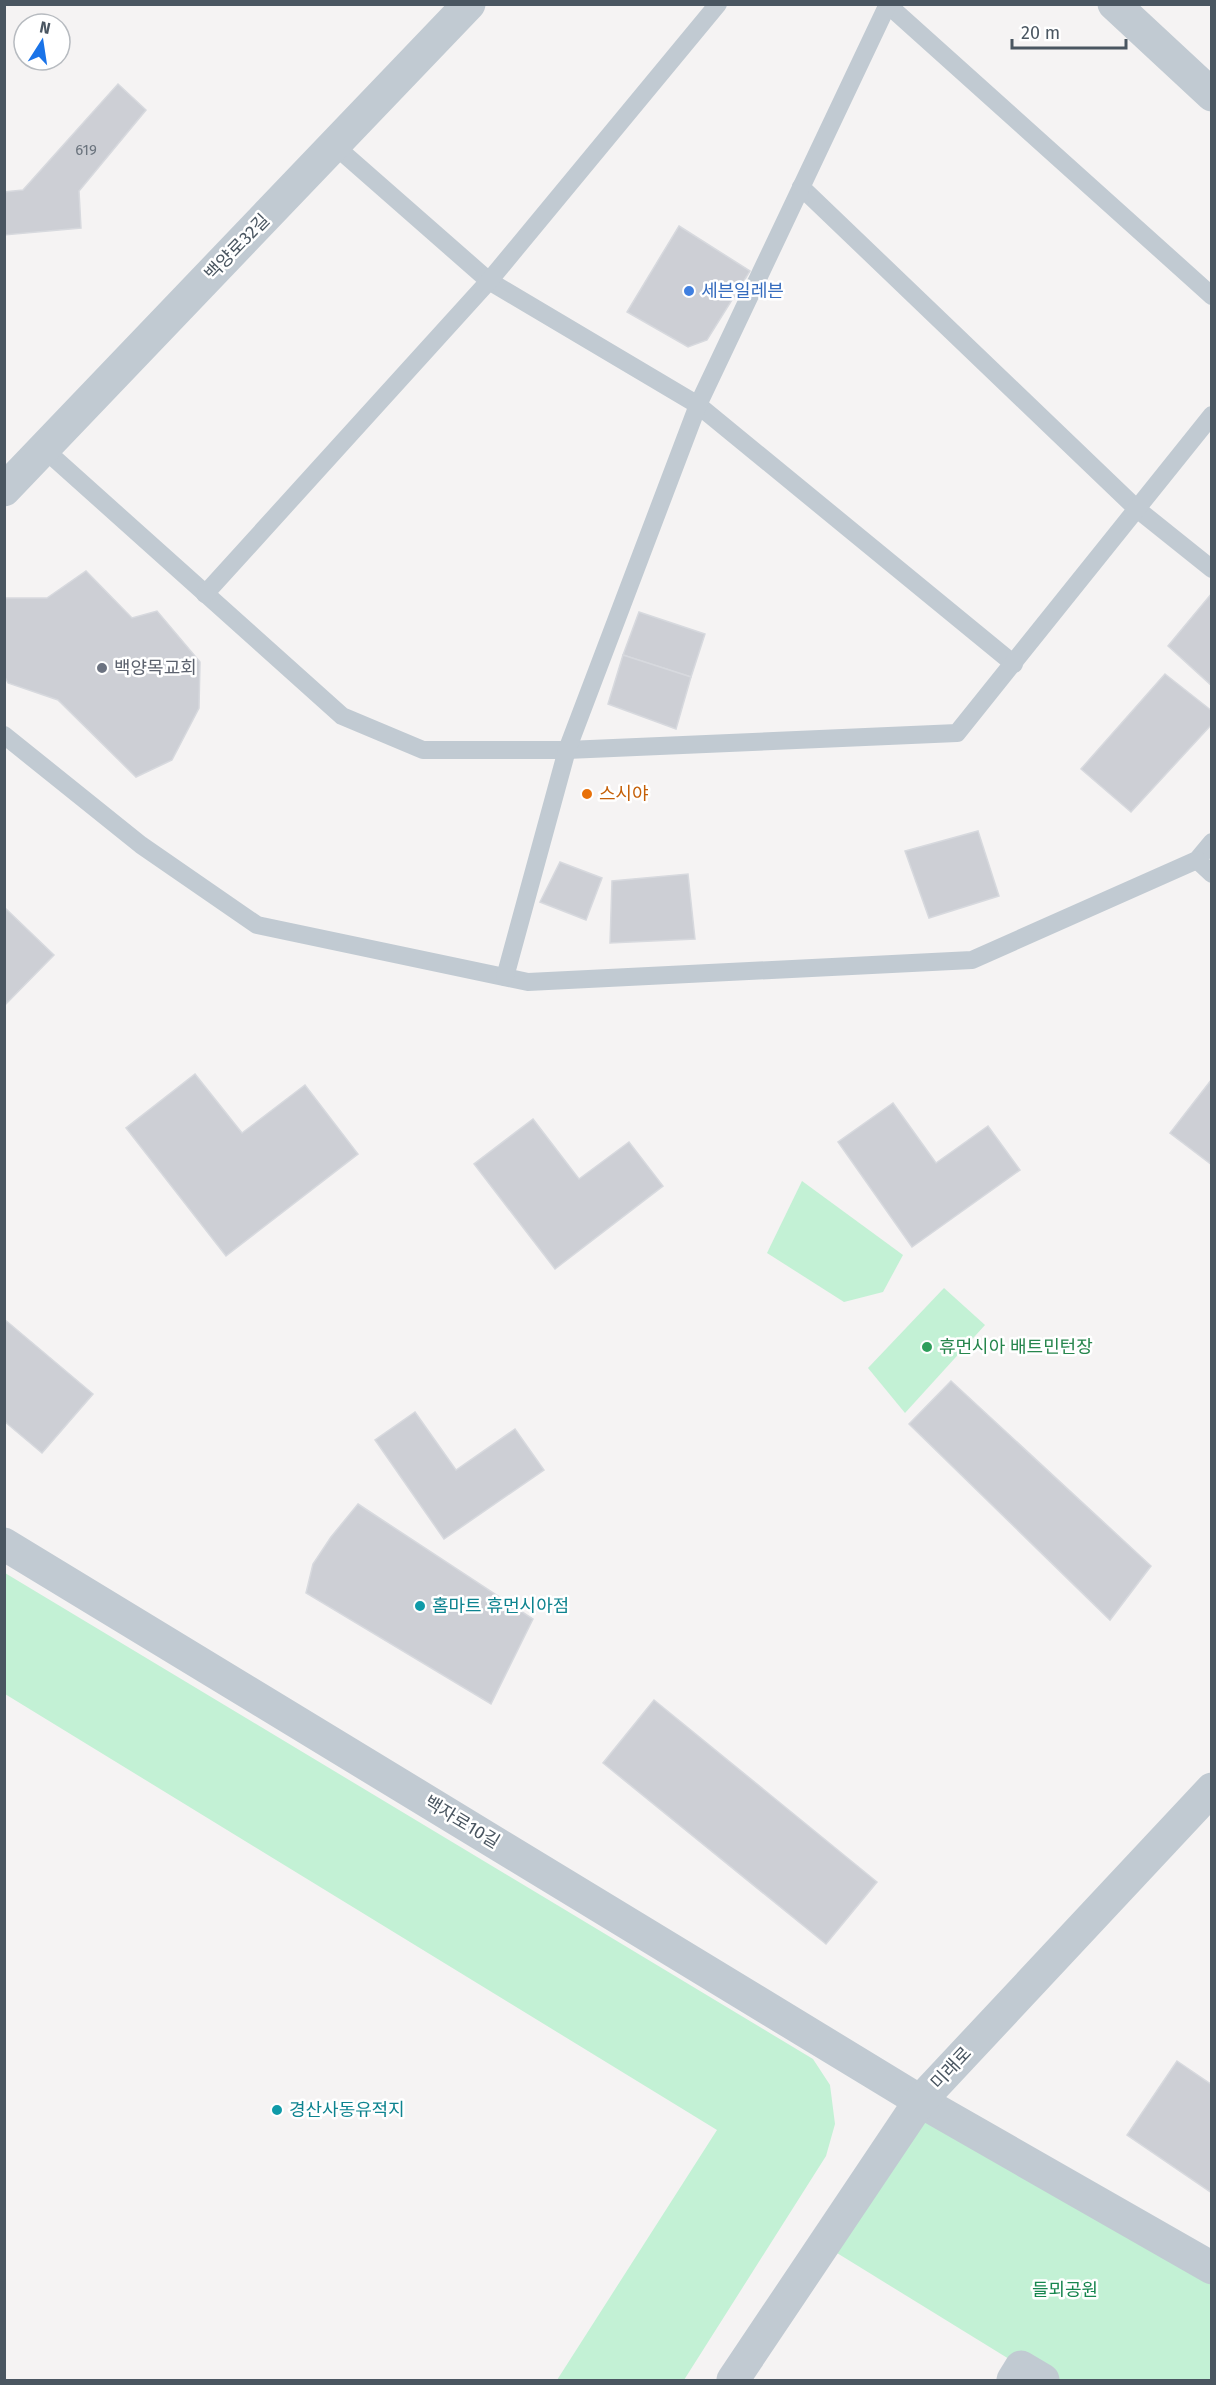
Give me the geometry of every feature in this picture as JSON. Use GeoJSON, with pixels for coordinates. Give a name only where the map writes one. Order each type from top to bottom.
{"type":"FeatureCollection","features":[{"type":"Feature","properties":{"kind":"street","name":"백양로32길"},"geometry":{"type":"LineString","coordinates":[[4,490],[469,4]]}},
{"type":"Feature","properties":{"kind":"street"},"geometry":{"type":"LineString","coordinates":[[1114,4],[1212,95]]}},
{"type":"Feature","properties":{"kind":"street","name":"백자로10길"},"geometry":{"type":"LineString","coordinates":[[4,1544],[920,2101],[1212,2268]]}},
{"type":"Feature","properties":{"kind":"street","name":"미래로"},"geometry":{"type":"LineString","coordinates":[[734,2380],[920,2101],[1212,1789]]}},
{"type":"Feature","properties":{"kind":"street"},"geometry":{"type":"LineString","coordinates":[[1013,2380],[1021,2367],[1043,2380]]}},
{"type":"Feature","properties":{"kind":"lane"},"geometry":{"type":"LineString","coordinates":[[206,594],[489,281],[718,4]]}},
{"type":"Feature","properties":{"kind":"lane"},"geometry":{"type":"LineString","coordinates":[[505,977],[567,750],[698,405],[887,5],[1212,296]]}},
{"type":"Feature","properties":{"kind":"lane"},"geometry":{"type":"LineString","coordinates":[[334,146],[489,281],[698,405],[1014,664]]}},
{"type":"Feature","properties":{"kind":"lane"},"geometry":{"type":"LineString","coordinates":[[801,187],[1137,509],[1212,569]]}},
{"type":"Feature","properties":{"kind":"lane"},"geometry":{"type":"LineString","coordinates":[[44,449],[342,716],[423,750],[567,750],[957,733],[1212,415]]}},
{"type":"Feature","properties":{"kind":"lane"},"geometry":{"type":"LineString","coordinates":[[4,735],[141,845],[257,925],[528,982],[972,960],[1197,860],[1212,842]]}},
{"type":"Feature","properties":{"kind":"lane"},"geometry":{"type":"LineString","coordinates":[[1197,860],[1212,874]]}},
{"type":"Feature","properties":{"kind":"green space"},"geometry":{"type":"Polygon","coordinates":[[[802,1181],[903,1255],[883,1292],[844,1302],[767,1253],[802,1181]]]}},
{"type":"Feature","properties":{"kind":"green space","name":"휴먼시아 배트민턴장"},"geometry":{"type":"Polygon","coordinates":[[[944,1288],[985,1325],[905,1413],[868,1368],[944,1288]]]}},
{"type":"Feature","properties":{"kind":"green space"},"geometry":{"type":"Polygon","coordinates":[[[5,1573],[813,2059],[830,2085],[835,2124],[826,2156],[684,2380],[557,2380],[717,2130],[5,1694],[5,1573]]]}},
{"type":"Feature","properties":{"kind":"green space","name":"들뫼공원"},"geometry":{"type":"Polygon","coordinates":[[[920,2101],[1211,2276],[1211,2380],[1043,2380],[824,2245],[920,2101]]]}},
{"type":"Feature","properties":{"kind":"building"},"geometry":{"type":"Polygon","coordinates":[[[118,84],[146,110],[79,191],[81,228],[4,235],[4,192],[23,190],[118,84]]]}},
{"type":"Feature","properties":{"kind":"building","name":"세븐일레븐"},"geometry":{"type":"Polygon","coordinates":[[[679,226],[750,271],[707,340],[688,347],[627,312],[679,226]]]}},
{"type":"Feature","properties":{"kind":"building","name":"백양목교회"},"geometry":{"type":"Polygon","coordinates":[[[86,571],[132,618],[157,611],[200,662],[199,708],[172,760],[136,777],[58,700],[8,683],[4,675],[4,598],[47,598],[86,571]]]}},
{"type":"Feature","properties":{"kind":"building"},"geometry":{"type":"Polygon","coordinates":[[[1212,593],[1212,686],[1168,646],[1212,593]]]}},
{"type":"Feature","properties":{"kind":"building"},"geometry":{"type":"Polygon","coordinates":[[[639,612],[705,634],[691,677],[623,655],[639,612]]]}},
{"type":"Feature","properties":{"kind":"building"},"geometry":{"type":"Polygon","coordinates":[[[623,655],[691,677],[676,729],[608,704],[623,655]]]}},
{"type":"Feature","properties":{"kind":"building"},"geometry":{"type":"Polygon","coordinates":[[[1165,674],[1212,711],[1212,724],[1131,812],[1081,769],[1165,674]]]}},
{"type":"Feature","properties":{"kind":"building"},"geometry":{"type":"Polygon","coordinates":[[[978,831],[999,896],[929,918],[905,851],[978,831]]]}},
{"type":"Feature","properties":{"kind":"building"},"geometry":{"type":"Polygon","coordinates":[[[560,862],[602,878],[586,920],[540,902],[560,862]]]}},
{"type":"Feature","properties":{"kind":"building"},"geometry":{"type":"Polygon","coordinates":[[[688,874],[695,939],[610,943],[612,881],[688,874]]]}},
{"type":"Feature","properties":{"kind":"building"},"geometry":{"type":"Polygon","coordinates":[[[4,907],[54,955],[4,1006],[4,907]]]}},
{"type":"Feature","properties":{"kind":"building"},"geometry":{"type":"Polygon","coordinates":[[[195,1074],[242,1133],[305,1085],[358,1154],[226,1256],[126,1128],[195,1074]]]}},
{"type":"Feature","properties":{"kind":"building"},"geometry":{"type":"Polygon","coordinates":[[[1212,1079],[1212,1165],[1170,1133],[1212,1079]]]}},
{"type":"Feature","properties":{"kind":"building"},"geometry":{"type":"Polygon","coordinates":[[[893,1103],[936,1163],[988,1126],[1020,1170],[912,1247],[838,1142],[893,1103]]]}},
{"type":"Feature","properties":{"kind":"building"},"geometry":{"type":"Polygon","coordinates":[[[533,1119],[579,1179],[629,1142],[663,1186],[555,1269],[474,1164],[533,1119]]]}},
{"type":"Feature","properties":{"kind":"building"},"geometry":{"type":"Polygon","coordinates":[[[4,1319],[93,1394],[42,1453],[4,1421],[4,1319]]]}},
{"type":"Feature","properties":{"kind":"building"},"geometry":{"type":"Polygon","coordinates":[[[951,1381],[1151,1566],[1110,1620],[909,1424],[951,1381]]]}},
{"type":"Feature","properties":{"kind":"building"},"geometry":{"type":"Polygon","coordinates":[[[415,1412],[456,1470],[515,1429],[544,1470],[444,1539],[375,1440],[415,1412]]]}},
{"type":"Feature","properties":{"kind":"building","name":"홈마트 휴먼시아점"},"geometry":{"type":"Polygon","coordinates":[[[358,1504],[533,1619],[491,1704],[306,1593],[313,1564],[331,1537],[358,1504]]]}},
{"type":"Feature","properties":{"kind":"building"},"geometry":{"type":"Polygon","coordinates":[[[654,1700],[877,1882],[826,1944],[603,1763],[654,1700]]]}},
{"type":"Feature","properties":{"kind":"building"},"geometry":{"type":"Polygon","coordinates":[[[1177,2061],[1212,2085],[1212,2193],[1127,2135],[1177,2061]]]}},
{"type":"Feature","properties":{"kind":"place","name":"세븐일레븐"},"geometry":{"type":"Point","coordinates":[689,291]}},
{"type":"Feature","properties":{"kind":"place","name":"백양목교회"},"geometry":{"type":"Point","coordinates":[102,668]}},
{"type":"Feature","properties":{"kind":"place","name":"스시야"},"geometry":{"type":"Point","coordinates":[587,794]}},
{"type":"Feature","properties":{"kind":"place","name":"휴먼시아 배트민턴장"},"geometry":{"type":"Point","coordinates":[927,1347]}},
{"type":"Feature","properties":{"kind":"place","name":"홈마트 휴먼시아점"},"geometry":{"type":"Point","coordinates":[420,1606]}},
{"type":"Feature","properties":{"kind":"place","name":"경산사동유적지"},"geometry":{"type":"Point","coordinates":[277,2110]}}]}
